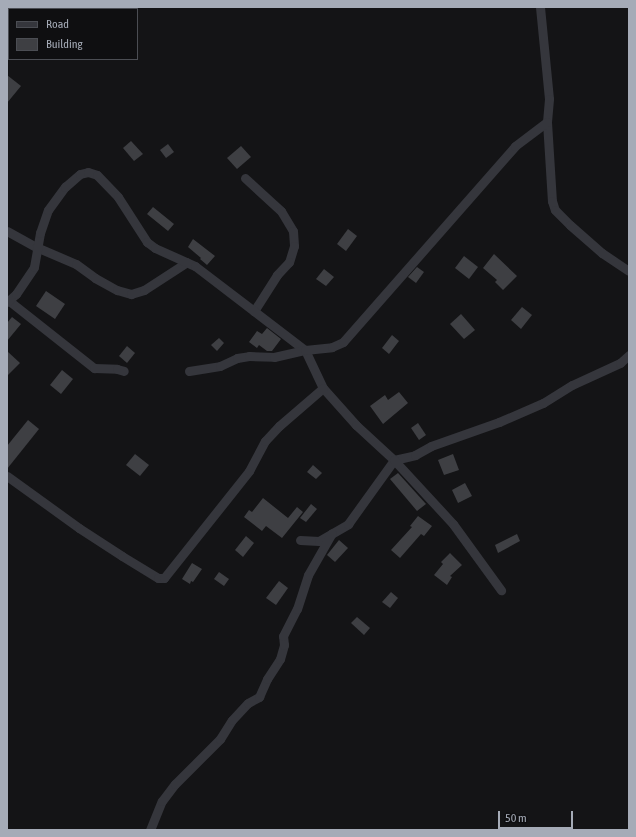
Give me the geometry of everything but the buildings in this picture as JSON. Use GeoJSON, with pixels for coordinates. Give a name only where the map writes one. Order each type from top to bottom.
{"type":"FeatureCollection","features":[{"type":"Feature","properties":{"kind":"street"},"geometry":{"type":"LineString","coordinates":[[540,7],[549,99],[547,122],[552,201],[556,210],[570,225],[602,253],[629,271]]}},
{"type":"Feature","properties":{"kind":"street"},"geometry":{"type":"LineString","coordinates":[[189,371],[220,366],[237,358],[249,356],[274,356],[332,347],[343,342],[515,146],[547,122]]}},
{"type":"Feature","properties":{"kind":"street"},"geometry":{"type":"LineString","coordinates":[[124,371],[117,369],[94,368],[8,301],[16,294],[34,267],[36,247],[48,210],[65,187],[80,174],[88,172],[97,175],[118,198],[147,242],[170,256],[187,262],[305,350],[323,388],[356,425],[394,460],[453,524],[501,590]]}},
{"type":"Feature","properties":{"kind":"street"},"geometry":{"type":"LineString","coordinates":[[245,178],[281,211],[293,231],[294,246],[289,262],[277,275],[254,311]]}},
{"type":"Feature","properties":{"kind":"street"},"geometry":{"type":"LineString","coordinates":[[7,231],[36,247],[76,264],[95,278],[117,290],[131,294],[144,290],[187,262]]}},
{"type":"Feature","properties":{"kind":"street"},"geometry":{"type":"LineString","coordinates":[[300,540],[319,541],[348,524],[394,460],[415,455],[431,446],[499,422],[543,403],[572,386],[620,363],[629,355]]}},
{"type":"Feature","properties":{"kind":"street"},"geometry":{"type":"LineString","coordinates":[[7,476],[79,528],[122,556],[158,578],[164,578],[249,471],[265,441],[279,426],[323,388]]}},
{"type":"Feature","properties":{"kind":"street"},"geometry":{"type":"LineString","coordinates":[[150,830],[162,801],[175,784],[220,739],[232,720],[248,703],[259,697],[267,679],[280,659],[284,645],[283,636],[297,609],[308,575],[332,533]]}}]}
